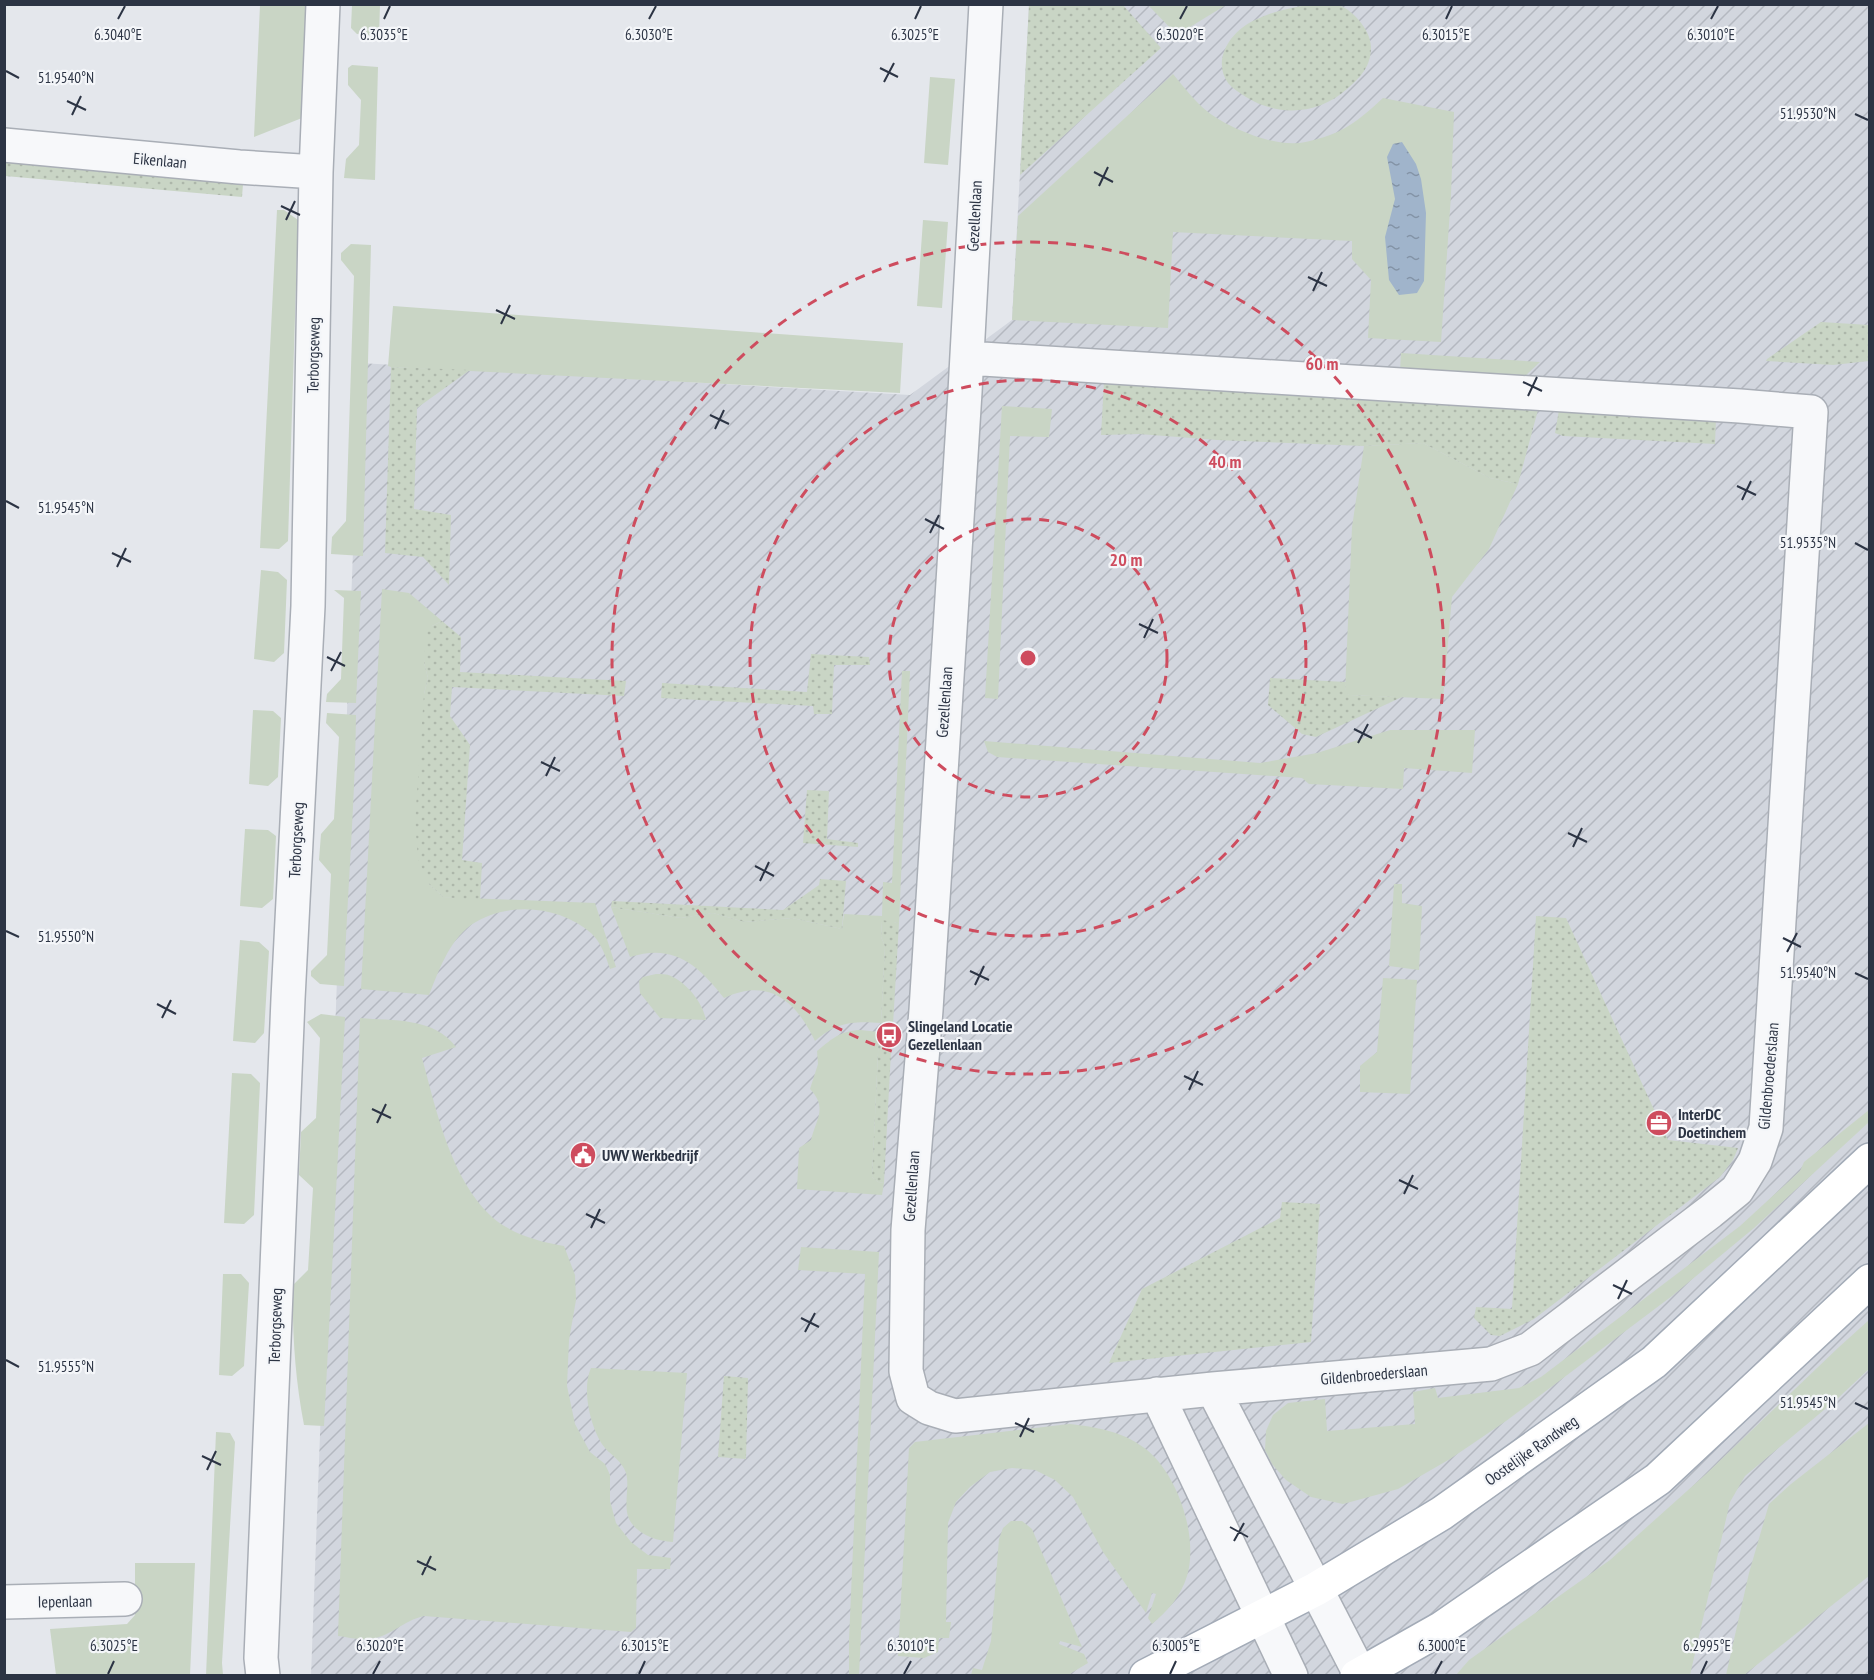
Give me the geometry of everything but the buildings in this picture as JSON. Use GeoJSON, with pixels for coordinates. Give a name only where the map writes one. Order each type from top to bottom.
{"type":"FeatureCollection","features":[{"type":"Feature","properties":{"kind":"main road","name":"Oostelijke Randweg"},"geometry":{"type":"LineString","coordinates":[[1146,1676],[1316,1589],[1442,1513],[1654,1362],[1869,1160]]}},
{"type":"Feature","properties":{"kind":"main road"},"geometry":{"type":"LineString","coordinates":[[1360,1675],[1442,1628],[1658,1479],[1869,1281]]}},
{"type":"Feature","properties":{"kind":"street","name":"Terborgseweg"},"geometry":{"type":"LineString","coordinates":[[263,1676],[261,1658],[288,1011],[308,606],[316,172],[323,4]]}},
{"type":"Feature","properties":{"kind":"street","name":"Gezellenlaan"},"geometry":{"type":"LineString","coordinates":[[913,1398],[906,1371],[908,1230],[926,1010],[967,358],[986,4]]}},
{"type":"Feature","properties":{"kind":"street","name":"Eikenlaan"},"geometry":{"type":"LineString","coordinates":[[4,145],[316,172]]}},
{"type":"Feature","properties":{"kind":"street","name":"Gildenbroederslaan"},"geometry":{"type":"LineString","coordinates":[[913,1398],[929,1408],[955,1416],[1157,1394],[1491,1364],[1530,1349],[1737,1190],[1755,1161],[1766,1128],[1811,412],[1740,405],[967,358]]}},
{"type":"Feature","properties":{"kind":"street"},"geometry":{"type":"LineString","coordinates":[[1213,1389],[1360,1675]]}},
{"type":"Feature","properties":{"kind":"street"},"geometry":{"type":"LineString","coordinates":[[1157,1394],[1292,1676]]}},
{"type":"Feature","properties":{"kind":"street","name":"Iepenlaan"},"geometry":{"type":"LineString","coordinates":[[4,1602],[124,1599]]}},
{"type":"Feature","properties":{"kind":"shaded area"},"geometry":{"type":"Polygon","coordinates":[[[1029,5],[1869,5],[1869,1675],[311,1676],[360,363],[910,395],[1012,320],[1029,5]]]}},
{"type":"Feature","properties":{"kind":"green space"},"geometry":{"type":"Polygon","coordinates":[[[1335,4],[1341,6],[1353,14],[1364,27],[1370,40],[1371,54],[1364,71],[1357,80],[1336,98],[1311,108],[1298,110],[1271,108],[1246,97],[1232,87],[1223,74],[1222,64],[1226,46],[1232,38],[1261,17],[1307,5],[1335,4]]]}},
{"type":"Feature","properties":{"kind":"green space"},"geometry":{"type":"Polygon","coordinates":[[[260,5],[307,5],[302,118],[254,137],[260,5]]]}},
{"type":"Feature","properties":{"kind":"green space"},"geometry":{"type":"Polygon","coordinates":[[[352,5],[380,5],[379,36],[357,34],[351,28],[352,5]]]}},
{"type":"Feature","properties":{"kind":"green space"},"geometry":{"type":"Polygon","coordinates":[[[1029,5],[1123,5],[1161,48],[1020,175],[1029,5]]]}},
{"type":"Feature","properties":{"kind":"green space"},"geometry":{"type":"Polygon","coordinates":[[[1148,5],[1226,5],[1177,35],[1148,5]]]}},
{"type":"Feature","properties":{"kind":"green space"},"geometry":{"type":"Polygon","coordinates":[[[352,65],[378,67],[375,180],[344,178],[346,159],[359,145],[361,100],[348,85],[348,68],[352,65]]]}},
{"type":"Feature","properties":{"kind":"green space"},"geometry":{"type":"Polygon","coordinates":[[[1173,74],[1198,103],[1217,118],[1251,135],[1276,142],[1303,142],[1337,132],[1358,119],[1383,98],[1454,112],[1441,342],[1368,338],[1371,280],[1352,259],[1352,241],[1173,232],[1168,328],[1012,320],[1018,216],[1173,74]]]}},
{"type":"Feature","properties":{"kind":"green space"},"geometry":{"type":"Polygon","coordinates":[[[930,77],[955,79],[948,165],[924,163],[930,77]]]}},
{"type":"Feature","properties":{"kind":"green space"},"geometry":{"type":"Polygon","coordinates":[[[4,162],[243,184],[242,197],[5,176],[4,162]]]}},
{"type":"Feature","properties":{"kind":"green space"},"geometry":{"type":"Polygon","coordinates":[[[277,210],[284,210],[298,220],[288,541],[279,549],[260,548],[277,210]]]}},
{"type":"Feature","properties":{"kind":"green space"},"geometry":{"type":"Polygon","coordinates":[[[923,220],[948,222],[942,308],[917,306],[923,220]]]}},
{"type":"Feature","properties":{"kind":"green space"},"geometry":{"type":"Polygon","coordinates":[[[351,244],[371,245],[363,556],[331,554],[332,537],[346,521],[354,276],[341,260],[341,253],[351,244]]]}},
{"type":"Feature","properties":{"kind":"green space"},"geometry":{"type":"Polygon","coordinates":[[[393,306],[903,343],[900,393],[391,367],[388,366],[393,306]]]}},
{"type":"Feature","properties":{"kind":"green space"},"geometry":{"type":"Polygon","coordinates":[[[1821,322],[1869,325],[1869,361],[1833,365],[1766,361],[1767,359],[1821,322]]]}},
{"type":"Feature","properties":{"kind":"green space"},"geometry":{"type":"Polygon","coordinates":[[[1401,353],[1540,362],[1523,378],[1400,372],[1401,353]]]}},
{"type":"Feature","properties":{"kind":"green space"},"geometry":{"type":"Polygon","coordinates":[[[391,367],[470,370],[417,408],[414,509],[451,515],[449,585],[423,557],[385,553],[391,367]]]}},
{"type":"Feature","properties":{"kind":"green space"},"geometry":{"type":"Polygon","coordinates":[[[1104,382],[1538,410],[1518,484],[1490,478],[1423,443],[1364,446],[1217,440],[1139,434],[1101,435],[1104,382]]]}},
{"type":"Feature","properties":{"kind":"green space"},"geometry":{"type":"Polygon","coordinates":[[[1002,406],[1052,409],[1049,437],[1010,436],[998,699],[985,698],[1002,406]]]}},
{"type":"Feature","properties":{"kind":"green space"},"geometry":{"type":"Polygon","coordinates":[[[1559,410],[1716,419],[1715,444],[1563,436],[1555,433],[1559,410]]]}},
{"type":"Feature","properties":{"kind":"green space"},"geometry":{"type":"Polygon","coordinates":[[[1423,443],[1490,478],[1518,484],[1489,549],[1452,597],[1443,699],[1349,695],[1345,692],[1352,527],[1364,446],[1423,443]]]}},
{"type":"Feature","properties":{"kind":"green space"},"geometry":{"type":"Polygon","coordinates":[[[261,570],[278,572],[287,580],[284,653],[274,662],[254,659],[261,570]]]}},
{"type":"Feature","properties":{"kind":"green space"},"geometry":{"type":"Polygon","coordinates":[[[382,589],[409,593],[442,621],[432,626],[424,663],[428,678],[424,694],[429,884],[443,897],[595,903],[616,967],[610,969],[598,941],[578,924],[548,912],[516,910],[485,917],[463,932],[445,957],[429,995],[361,989],[382,589]]]}},
{"type":"Feature","properties":{"kind":"green space"},"geometry":{"type":"Polygon","coordinates":[[[334,590],[361,591],[356,703],[326,702],[327,694],[341,679],[344,598],[334,590]]]}},
{"type":"Feature","properties":{"kind":"green space"},"geometry":{"type":"Polygon","coordinates":[[[442,621],[461,637],[460,672],[626,681],[624,696],[452,687],[450,716],[470,745],[462,860],[482,863],[480,900],[443,897],[429,884],[418,859],[415,821],[424,694],[428,678],[424,663],[426,634],[432,626],[442,621]]]}},
{"type":"Feature","properties":{"kind":"green space"},"geometry":{"type":"Polygon","coordinates":[[[811,654],[869,657],[870,665],[834,665],[832,714],[814,714],[813,706],[661,698],[662,683],[807,692],[811,654]]]}},
{"type":"Feature","properties":{"kind":"green space"},"geometry":{"type":"Polygon","coordinates":[[[902,671],[910,671],[899,923],[882,921],[881,937],[885,946],[881,1023],[862,1022],[838,1026],[815,1041],[799,1014],[790,1004],[768,992],[755,990],[740,992],[724,998],[705,976],[684,960],[660,953],[646,953],[630,957],[611,907],[681,918],[713,913],[745,922],[792,918],[842,929],[844,914],[882,916],[883,882],[892,883],[902,671]]]}},
{"type":"Feature","properties":{"kind":"green space"},"geometry":{"type":"Polygon","coordinates":[[[1270,678],[1346,682],[1345,691],[1349,695],[1402,697],[1316,737],[1302,734],[1268,705],[1270,678]]]}},
{"type":"Feature","properties":{"kind":"green space"},"geometry":{"type":"Polygon","coordinates":[[[253,710],[273,711],[281,718],[278,777],[268,786],[249,784],[253,710]]]}},
{"type":"Feature","properties":{"kind":"green space"},"geometry":{"type":"Polygon","coordinates":[[[327,713],[356,715],[344,986],[320,984],[311,976],[311,971],[327,955],[331,874],[319,860],[321,834],[334,819],[339,737],[326,723],[327,713]]]}},
{"type":"Feature","properties":{"kind":"green space"},"geometry":{"type":"Polygon","coordinates":[[[1390,730],[1475,730],[1472,773],[1404,768],[1403,789],[1309,784],[1302,778],[997,757],[988,752],[984,741],[1260,763],[1317,753],[1390,730]]]}},
{"type":"Feature","properties":{"kind":"green space"},"geometry":{"type":"Polygon","coordinates":[[[807,790],[829,791],[827,839],[858,843],[858,847],[803,843],[807,790]]]}},
{"type":"Feature","properties":{"kind":"green space"},"geometry":{"type":"Polygon","coordinates":[[[245,829],[268,830],[276,836],[273,899],[262,908],[240,906],[245,829]]]}},
{"type":"Feature","properties":{"kind":"green space"},"geometry":{"type":"Polygon","coordinates":[[[820,879],[846,881],[842,929],[792,918],[745,922],[713,913],[681,918],[611,907],[612,901],[783,910],[819,885],[820,879]]]}},
{"type":"Feature","properties":{"kind":"green space"},"geometry":{"type":"Polygon","coordinates":[[[1394,884],[1402,884],[1402,903],[1422,906],[1419,970],[1389,966],[1394,884]]]}},
{"type":"Feature","properties":{"kind":"green space"},"geometry":{"type":"Polygon","coordinates":[[[1536,916],[1566,918],[1668,1140],[1738,1148],[1733,1160],[1720,1177],[1534,1319],[1500,1336],[1491,1335],[1474,1318],[1476,1307],[1512,1309],[1536,916]]]}},
{"type":"Feature","properties":{"kind":"green space"},"geometry":{"type":"Polygon","coordinates":[[[882,920],[899,923],[893,1025],[881,1023],[885,946],[881,937],[882,920]]]}},
{"type":"Feature","properties":{"kind":"green space"},"geometry":{"type":"Polygon","coordinates":[[[240,940],[259,942],[269,951],[264,1033],[255,1043],[233,1041],[240,940]]]}},
{"type":"Feature","properties":{"kind":"green space"},"geometry":{"type":"Polygon","coordinates":[[[656,974],[669,975],[683,983],[698,1000],[706,1020],[660,1018],[640,993],[639,981],[643,977],[656,974]]]}},
{"type":"Feature","properties":{"kind":"green space"},"geometry":{"type":"Polygon","coordinates":[[[1383,978],[1417,980],[1410,1094],[1360,1092],[1360,1066],[1377,1052],[1383,978]]]}},
{"type":"Feature","properties":{"kind":"green space"},"geometry":{"type":"Polygon","coordinates":[[[321,1014],[345,1017],[324,1426],[304,1425],[296,1372],[293,1303],[293,1285],[308,1270],[313,1188],[299,1175],[301,1132],[316,1118],[320,1038],[307,1022],[321,1014]]]}},
{"type":"Feature","properties":{"kind":"green space"},"geometry":{"type":"Polygon","coordinates":[[[360,1018],[425,1025],[447,1037],[456,1047],[422,1058],[447,1143],[465,1183],[492,1217],[500,1223],[526,1236],[564,1246],[575,1275],[576,1300],[569,1340],[567,1386],[575,1424],[590,1452],[605,1464],[610,1475],[610,1501],[616,1523],[631,1542],[648,1555],[671,1558],[670,1569],[637,1569],[636,1628],[631,1632],[424,1616],[375,1638],[360,1639],[338,1636],[360,1018]]]}},
{"type":"Feature","properties":{"kind":"green space"},"geometry":{"type":"Polygon","coordinates":[[[860,1030],[879,1032],[872,1177],[884,1183],[882,1195],[797,1189],[799,1148],[811,1140],[820,1108],[810,1089],[818,1064],[817,1051],[837,1036],[860,1030]]]}},
{"type":"Feature","properties":{"kind":"green space"},"geometry":{"type":"Polygon","coordinates":[[[879,1032],[892,1033],[884,1183],[872,1177],[879,1032]]]}},
{"type":"Feature","properties":{"kind":"green space"},"geometry":{"type":"Polygon","coordinates":[[[232,1073],[251,1074],[260,1083],[254,1215],[244,1224],[224,1223],[232,1073]]]}},
{"type":"Feature","properties":{"kind":"green space"},"geometry":{"type":"Polygon","coordinates":[[[1869,1110],[1869,1122],[1754,1228],[1672,1296],[1506,1421],[1450,1459],[1398,1489],[1343,1504],[1311,1497],[1286,1480],[1272,1464],[1265,1450],[1266,1431],[1273,1415],[1288,1403],[1325,1399],[1327,1431],[1415,1424],[1413,1392],[1435,1388],[1438,1398],[1519,1388],[1541,1377],[1740,1226],[1800,1171],[1804,1162],[1869,1110]]]}},
{"type":"Feature","properties":{"kind":"green space"},"geometry":{"type":"Polygon","coordinates":[[[1282,1202],[1320,1204],[1311,1342],[1109,1363],[1142,1289],[1280,1218],[1282,1202]]]}},
{"type":"Feature","properties":{"kind":"green space"},"geometry":{"type":"Polygon","coordinates":[[[801,1247],[879,1252],[859,1675],[849,1675],[849,1640],[865,1274],[798,1270],[801,1247]]]}},
{"type":"Feature","properties":{"kind":"green space"},"geometry":{"type":"Polygon","coordinates":[[[223,1274],[241,1274],[249,1283],[244,1366],[232,1376],[219,1375],[223,1274]]]}},
{"type":"Feature","properties":{"kind":"green space"},"geometry":{"type":"Polygon","coordinates":[[[1869,1320],[1869,1369],[1837,1399],[1745,1476],[1730,1502],[1690,1675],[1456,1675],[1469,1660],[1610,1560],[1706,1474],[1869,1320]]]}},
{"type":"Feature","properties":{"kind":"green space"},"geometry":{"type":"Polygon","coordinates":[[[591,1368],[687,1373],[673,1542],[642,1533],[629,1519],[626,1473],[600,1441],[589,1410],[587,1387],[591,1368]]]}},
{"type":"Feature","properties":{"kind":"green space"},"geometry":{"type":"Polygon","coordinates":[[[724,1376],[748,1378],[746,1459],[718,1457],[724,1376]]]}},
{"type":"Feature","properties":{"kind":"green space"},"geometry":{"type":"Polygon","coordinates":[[[1869,1423],[1869,1576],[1744,1675],[1726,1675],[1749,1573],[1769,1504],[1869,1423]]]}},
{"type":"Feature","properties":{"kind":"green space"},"geometry":{"type":"Polygon","coordinates":[[[1069,1424],[1098,1428],[1126,1437],[1143,1447],[1166,1472],[1182,1506],[1190,1542],[1187,1576],[1173,1603],[1152,1624],[1148,1618],[1156,1594],[1152,1593],[1146,1613],[1103,1552],[1073,1497],[1055,1480],[1035,1470],[1012,1468],[990,1472],[970,1487],[956,1502],[948,1523],[946,1622],[951,1622],[949,1638],[939,1638],[938,1652],[924,1658],[898,1656],[909,1448],[915,1442],[1069,1424]]]}},
{"type":"Feature","properties":{"kind":"green space"},"geometry":{"type":"Polygon","coordinates":[[[216,1432],[230,1433],[235,1442],[223,1675],[206,1676],[216,1432]]]}},
{"type":"Feature","properties":{"kind":"green space"},"geometry":{"type":"Polygon","coordinates":[[[1011,1521],[1022,1521],[1032,1529],[1082,1647],[1060,1641],[1059,1644],[1084,1654],[1088,1663],[1068,1675],[971,1675],[973,1668],[982,1670],[991,1641],[999,1539],[1003,1528],[1011,1521]]]}},
{"type":"Feature","properties":{"kind":"green space"},"geometry":{"type":"Polygon","coordinates":[[[135,1563],[195,1563],[190,1675],[56,1675],[50,1629],[127,1624],[135,1615],[135,1563]]]}},
{"type":"Feature","properties":{"kind":"water"},"geometry":{"type":"Polygon","coordinates":[[[1402,142],[1416,164],[1421,179],[1426,213],[1424,281],[1417,293],[1399,295],[1389,280],[1385,237],[1395,199],[1387,157],[1393,144],[1402,142]]]}},
{"type":"Feature","properties":{"kind":"place","name":"Slingeland Locatie Gezellenlaan"},"geometry":{"type":"Point","coordinates":[889,1035]}},
{"type":"Feature","properties":{"kind":"place","name":"InterDC Doetinchem"},"geometry":{"type":"Point","coordinates":[1659,1123]}},
{"type":"Feature","properties":{"kind":"place","name":"UWV Werkbedrijf"},"geometry":{"type":"Point","coordinates":[583,1155]}}]}
